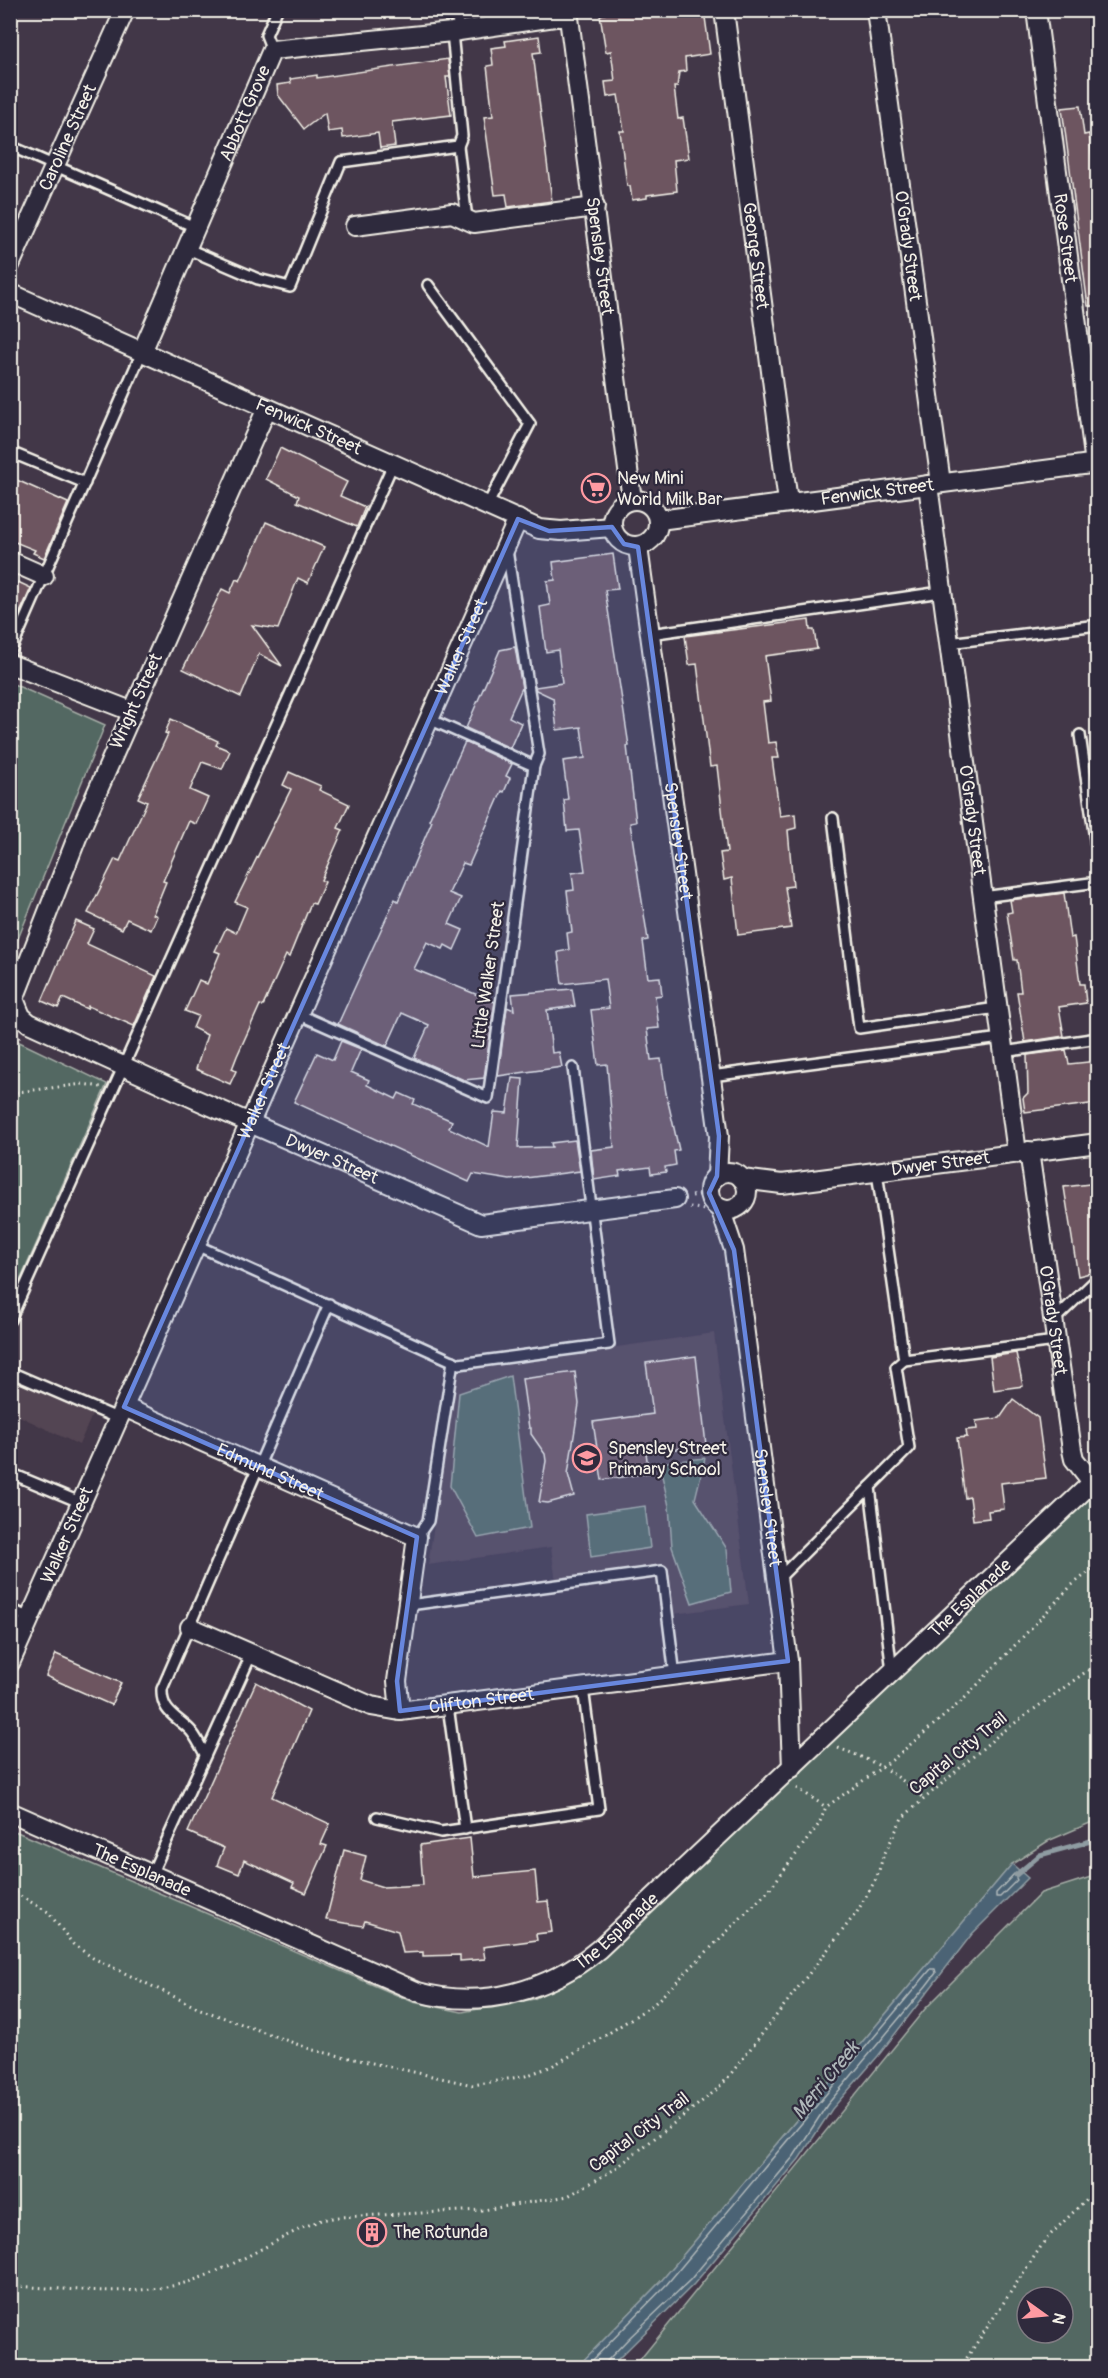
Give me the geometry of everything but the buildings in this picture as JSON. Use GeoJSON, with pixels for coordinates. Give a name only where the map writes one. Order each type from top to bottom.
{"type":"FeatureCollection","features":[{"type":"Feature","properties":{"kind":"street","name":"Caroline Street"},"geometry":{"type":"LineString","coordinates":[[10,266],[124,10]]}},
{"type":"Feature","properties":{"kind":"street","name":"George Street"},"geometry":{"type":"LineString","coordinates":[[723,10],[788,502]]}},
{"type":"Feature","properties":{"kind":"street","name":"O'Grady Street"},"geometry":{"type":"LineString","coordinates":[[876,10],[935,484],[941,592],[1002,1045],[1053,1321],[1072,1450],[1074,1459],[1095,1480]]}},
{"type":"Feature","properties":{"kind":"street","name":"Rose Street"},"geometry":{"type":"LineString","coordinates":[[1036,10],[1096,464]]}},
{"type":"Feature","properties":{"kind":"street","name":"Abbott Grove"},"geometry":{"type":"LineString","coordinates":[[142,352],[272,50],[455,31],[569,13]]}},
{"type":"Feature","properties":{"kind":"street","name":"Spensley Street"},"geometry":{"type":"LineString","coordinates":[[569,13],[633,500]]}},
{"type":"Feature","properties":{"kind":"street"},"geometry":{"type":"LineString","coordinates":[[355,226],[452,213],[474,223],[595,207]]}},
{"type":"Feature","properties":{"kind":"street","name":"Fenwick Street"},"geometry":{"type":"LineString","coordinates":[[10,293],[518,519],[549,531],[612,527]]}},
{"type":"Feature","properties":{"kind":"street","name":"Wright Street"},"geometry":{"type":"LineString","coordinates":[[14,999],[78,835],[131,711],[267,408]]}},
{"type":"Feature","properties":{"kind":"street","name":"Fenwick Street"},"geometry":{"type":"LineString","coordinates":[[659,519],[1096,464]]}},
{"type":"Feature","properties":{"kind":"street"},"geometry":{"type":"LineString","coordinates":[[633,500],[640,500],[652,507],[659,519],[659,527],[652,540],[638,547],[631,547],[618,540],[612,527],[614,513],[619,506],[633,500]]}},
{"type":"Feature","properties":{"kind":"street","name":"Walker Street"},"geometry":{"type":"LineString","coordinates":[[10,1663],[518,519]]}},
{"type":"Feature","properties":{"kind":"street","name":"Spensley Street"},"geometry":{"type":"LineString","coordinates":[[638,547],[719,1136],[731,1176]]}},
{"type":"Feature","properties":{"kind":"street"},"geometry":{"type":"LineString","coordinates":[[10,561],[44,576]]}},
{"type":"Feature","properties":{"kind":"street"},"geometry":{"type":"LineString","coordinates":[[10,664],[131,711]]}},
{"type":"Feature","properties":{"kind":"street","name":"Dwyer Street"},"geometry":{"type":"LineString","coordinates":[[14,999],[21,1016],[29,1023],[481,1224],[675,1199]]}},
{"type":"Feature","properties":{"kind":"street","name":"Dwyer Street"},"geometry":{"type":"LineString","coordinates":[[731,1176],[782,1184],[1098,1143]]}},
{"type":"Feature","properties":{"kind":"street"},"geometry":{"type":"LineString","coordinates":[[731,1176],[747,1191],[741,1204],[732,1210],[720,1208],[711,1199],[709,1193],[731,1176]]}},
{"type":"Feature","properties":{"kind":"street","name":"Dwyer Street"},"geometry":{"type":"LineString","coordinates":[[741,1204],[782,1184]]}},
{"type":"Feature","properties":{"kind":"street","name":"Spensley Street"},"geometry":{"type":"LineString","coordinates":[[734,1250],[741,1204]]}},
{"type":"Feature","properties":{"kind":"street","name":"Spensley Street"},"geometry":{"type":"LineString","coordinates":[[720,1208],[734,1250],[778,1579],[788,1661],[792,1767]]}},
{"type":"Feature","properties":{"kind":"street","name":"Edmund Street"},"geometry":{"type":"LineString","coordinates":[[122,1413],[258,1465],[417,1537]]}},
{"type":"Feature","properties":{"kind":"street","name":"The Esplanade"},"geometry":{"type":"LineString","coordinates":[[12,1814],[418,1992],[458,1999],[501,1996],[544,1984],[582,1963],[1095,1480]]}},
{"type":"Feature","properties":{"kind":"street"},"geometry":{"type":"LineString","coordinates":[[400,1711],[397,1681],[417,1537]]}},
{"type":"Feature","properties":{"kind":"street","name":"Clifton Street"},"geometry":{"type":"LineString","coordinates":[[190,1627],[371,1706],[400,1711],[788,1661]]}},
{"type":"Feature","properties":{"kind":"lane"},"geometry":{"type":"LineString","coordinates":[[272,50],[266,35],[278,10]]}},
{"type":"Feature","properties":{"kind":"lane"},"geometry":{"type":"LineString","coordinates":[[456,10],[455,31],[462,136],[458,146],[467,219]]}},
{"type":"Feature","properties":{"kind":"lane"},"geometry":{"type":"LineString","coordinates":[[10,146],[197,228]]}},
{"type":"Feature","properties":{"kind":"lane"},"geometry":{"type":"LineString","coordinates":[[188,249],[258,279],[290,287],[340,162],[458,146]]}},
{"type":"Feature","properties":{"kind":"lane"},"geometry":{"type":"LineString","coordinates":[[428,285],[530,424],[487,506]]}},
{"type":"Feature","properties":{"kind":"lane"},"geometry":{"type":"LineString","coordinates":[[10,653],[142,352]]}},
{"type":"Feature","properties":{"kind":"lane"},"geometry":{"type":"LineString","coordinates":[[10,452],[85,483]]}},
{"type":"Feature","properties":{"kind":"lane"},"geometry":{"type":"LineString","coordinates":[[10,1320],[393,464]]}},
{"type":"Feature","properties":{"kind":"lane"},"geometry":{"type":"LineString","coordinates":[[1096,464],[1098,482]]}},
{"type":"Feature","properties":{"kind":"lane"},"geometry":{"type":"LineString","coordinates":[[429,719],[534,766],[539,754],[506,545]]}},
{"type":"Feature","properties":{"kind":"lane"},"geometry":{"type":"LineString","coordinates":[[650,634],[941,592]]}},
{"type":"Feature","properties":{"kind":"lane"},"geometry":{"type":"LineString","coordinates":[[948,643],[1098,625]]}},
{"type":"Feature","properties":{"kind":"lane"},"geometry":{"type":"LineString","coordinates":[[1080,735],[1098,860]]}},
{"type":"Feature","properties":{"kind":"lane","name":"Little Walker Street"},"geometry":{"type":"LineString","coordinates":[[298,1014],[488,1098],[534,766]]}},
{"type":"Feature","properties":{"kind":"lane"},"geometry":{"type":"LineString","coordinates":[[833,818],[859,1028],[997,1008]]}},
{"type":"Feature","properties":{"kind":"lane"},"geometry":{"type":"LineString","coordinates":[[982,897],[1098,882]]}},
{"type":"Feature","properties":{"kind":"lane"},"geometry":{"type":"LineString","coordinates":[[711,1076],[1002,1045],[1098,1038]]}},
{"type":"Feature","properties":{"kind":"lane"},"geometry":{"type":"LineString","coordinates":[[196,1245],[459,1364],[609,1344],[573,1068]]}},
{"type":"Feature","properties":{"kind":"lane"},"geometry":{"type":"LineString","coordinates":[[877,1172],[904,1360]]}},
{"type":"Feature","properties":{"kind":"lane"},"geometry":{"type":"LineString","coordinates":[[1053,1321],[1098,1278]]}},
{"type":"Feature","properties":{"kind":"lane"},"geometry":{"type":"LineString","coordinates":[[205,1754],[189,1729],[172,1716],[162,1700],[162,1689],[329,1304]]}},
{"type":"Feature","properties":{"kind":"lane"},"geometry":{"type":"LineString","coordinates":[[778,1579],[909,1448],[897,1368],[904,1360],[1056,1341]]}},
{"type":"Feature","properties":{"kind":"lane"},"geometry":{"type":"LineString","coordinates":[[417,1537],[428,1521],[453,1361]]}},
{"type":"Feature","properties":{"kind":"lane"},"geometry":{"type":"LineString","coordinates":[[10,1372],[122,1413]]}},
{"type":"Feature","properties":{"kind":"lane"},"geometry":{"type":"LineString","coordinates":[[10,1473],[82,1503]]}},
{"type":"Feature","properties":{"kind":"lane"},"geometry":{"type":"LineString","coordinates":[[870,1487],[892,1672]]}},
{"type":"Feature","properties":{"kind":"lane"},"geometry":{"type":"LineString","coordinates":[[409,1605],[662,1571],[675,1676]]}},
{"type":"Feature","properties":{"kind":"lane"},"geometry":{"type":"LineString","coordinates":[[10,1610],[30,1618]]}},
{"type":"Feature","properties":{"kind":"lane"},"geometry":{"type":"LineString","coordinates":[[150,1875],[252,1653]]}},
{"type":"Feature","properties":{"kind":"lane"},"geometry":{"type":"LineString","coordinates":[[377,1817],[441,1832],[599,1809],[583,1688]]}},
{"type":"Feature","properties":{"kind":"lane"},"geometry":{"type":"LineString","coordinates":[[448,1706],[465,1829]]}},
{"type":"Feature","properties":{"kind":"path"},"geometry":{"type":"LineString","coordinates":[[10,1093],[83,1084],[114,1089]]}},
{"type":"Feature","properties":{"kind":"path"},"geometry":{"type":"LineString","coordinates":[[675,1199],[692,1209],[720,1208]]}},
{"type":"Feature","properties":{"kind":"path"},"geometry":{"type":"LineString","coordinates":[[10,1890],[48,1912],[73,1944],[93,1958],[200,2009],[313,2050],[473,2085],[525,2076],[550,2067],[654,2004],[769,1890],[819,1824],[826,1807],[884,1766],[963,1700],[1072,1585],[1098,1565]]}},
{"type":"Feature","properties":{"kind":"path","name":"Capital City Trail"},"geometry":{"type":"LineString","coordinates":[[10,2286],[135,2289],[168,2285],[196,2280],[321,2220],[339,2217],[506,2208],[568,2196],[594,2183],[714,2092],[726,2080],[857,1912],[877,1877],[883,1857],[902,1818],[997,1736],[1098,1663]]}},
{"type":"Feature","properties":{"kind":"path"},"geometry":{"type":"LineString","coordinates":[[819,1741],[884,1766],[904,1779],[923,1798]]}},
{"type":"Feature","properties":{"kind":"path"},"geometry":{"type":"LineString","coordinates":[[797,1788],[826,1807]]}},
{"type":"Feature","properties":{"kind":"path"},"geometry":{"type":"LineString","coordinates":[[960,2367],[1046,2239],[1098,2188]]}},
{"type":"Feature","properties":{"kind":"highlighted area"},"geometry":{"type":"Polygon","coordinates":[[[518,519],[549,531],[612,527],[624,544],[638,547],[719,1136],[717,1176],[709,1193],[734,1250],[788,1661],[400,1711],[397,1681],[417,1537],[124,1407],[518,519]]]}},
{"type":"Feature","properties":{"kind":"shaded area","name":"Spensley Street Primary School"},"geometry":{"type":"Polygon","coordinates":[[[714,1333],[749,1604],[673,1614],[667,1566],[556,1582],[551,1547],[428,1565],[457,1370],[714,1333]]]}},
{"type":"Feature","properties":{"kind":"shaded area"},"geometry":{"type":"Polygon","coordinates":[[[10,1378],[93,1413],[79,1445],[11,1412],[10,1378]]]}},
{"type":"Feature","properties":{"kind":"green space"},"geometry":{"type":"Polygon","coordinates":[[[11,683],[105,725],[11,956],[11,683]]]}},
{"type":"Feature","properties":{"kind":"green space"},"geometry":{"type":"Polygon","coordinates":[[[11,1038],[107,1084],[11,1301],[11,1038]]]}},
{"type":"Feature","properties":{"kind":"green space"},"geometry":{"type":"Polygon","coordinates":[[[510,1376],[530,1528],[478,1538],[450,1486],[459,1393],[510,1376]]]}},
{"type":"Feature","properties":{"kind":"green space"},"geometry":{"type":"Polygon","coordinates":[[[705,1458],[695,1499],[727,1549],[731,1592],[692,1603],[672,1547],[669,1506],[659,1463],[705,1458]]]}},
{"type":"Feature","properties":{"kind":"green space"},"geometry":{"type":"Polygon","coordinates":[[[1097,1487],[1097,1820],[1048,1841],[1012,1864],[662,2280],[579,2365],[11,2367],[10,1829],[413,2002],[462,2012],[534,1999],[601,1959],[1097,1487]]]}},
{"type":"Feature","properties":{"kind":"green space"},"geometry":{"type":"Polygon","coordinates":[[[645,1506],[650,1548],[591,1557],[586,1514],[645,1506]]]}},
{"type":"Feature","properties":{"kind":"green space"},"geometry":{"type":"Polygon","coordinates":[[[1097,1875],[1097,2367],[634,2367],[925,2009],[1041,1893],[1097,1875]]]}},
{"type":"Feature","properties":{"kind":"water"},"geometry":{"type":"Polygon","coordinates":[[[1012,1864],[1028,1878],[972,1934],[878,2056],[832,2109],[799,2159],[694,2284],[610,2367],[577,2367],[662,2280],[1012,1864]]]}},
{"type":"Feature","properties":{"kind":"waterway","name":"Merri Creek"},"geometry":{"type":"LineString","coordinates":[[1016,1875],[1040,1855],[1098,1839]]}},
{"type":"Feature","properties":{"kind":"place","name":"New Mini World Milk Bar"},"geometry":{"type":"Point","coordinates":[596,488]}},
{"type":"Feature","properties":{"kind":"place","name":"Spensley Street Primary School"},"geometry":{"type":"Point","coordinates":[587,1458]}},
{"type":"Feature","properties":{"kind":"place","name":"The Rotunda"},"geometry":{"type":"Point","coordinates":[372,2232]}}]}
